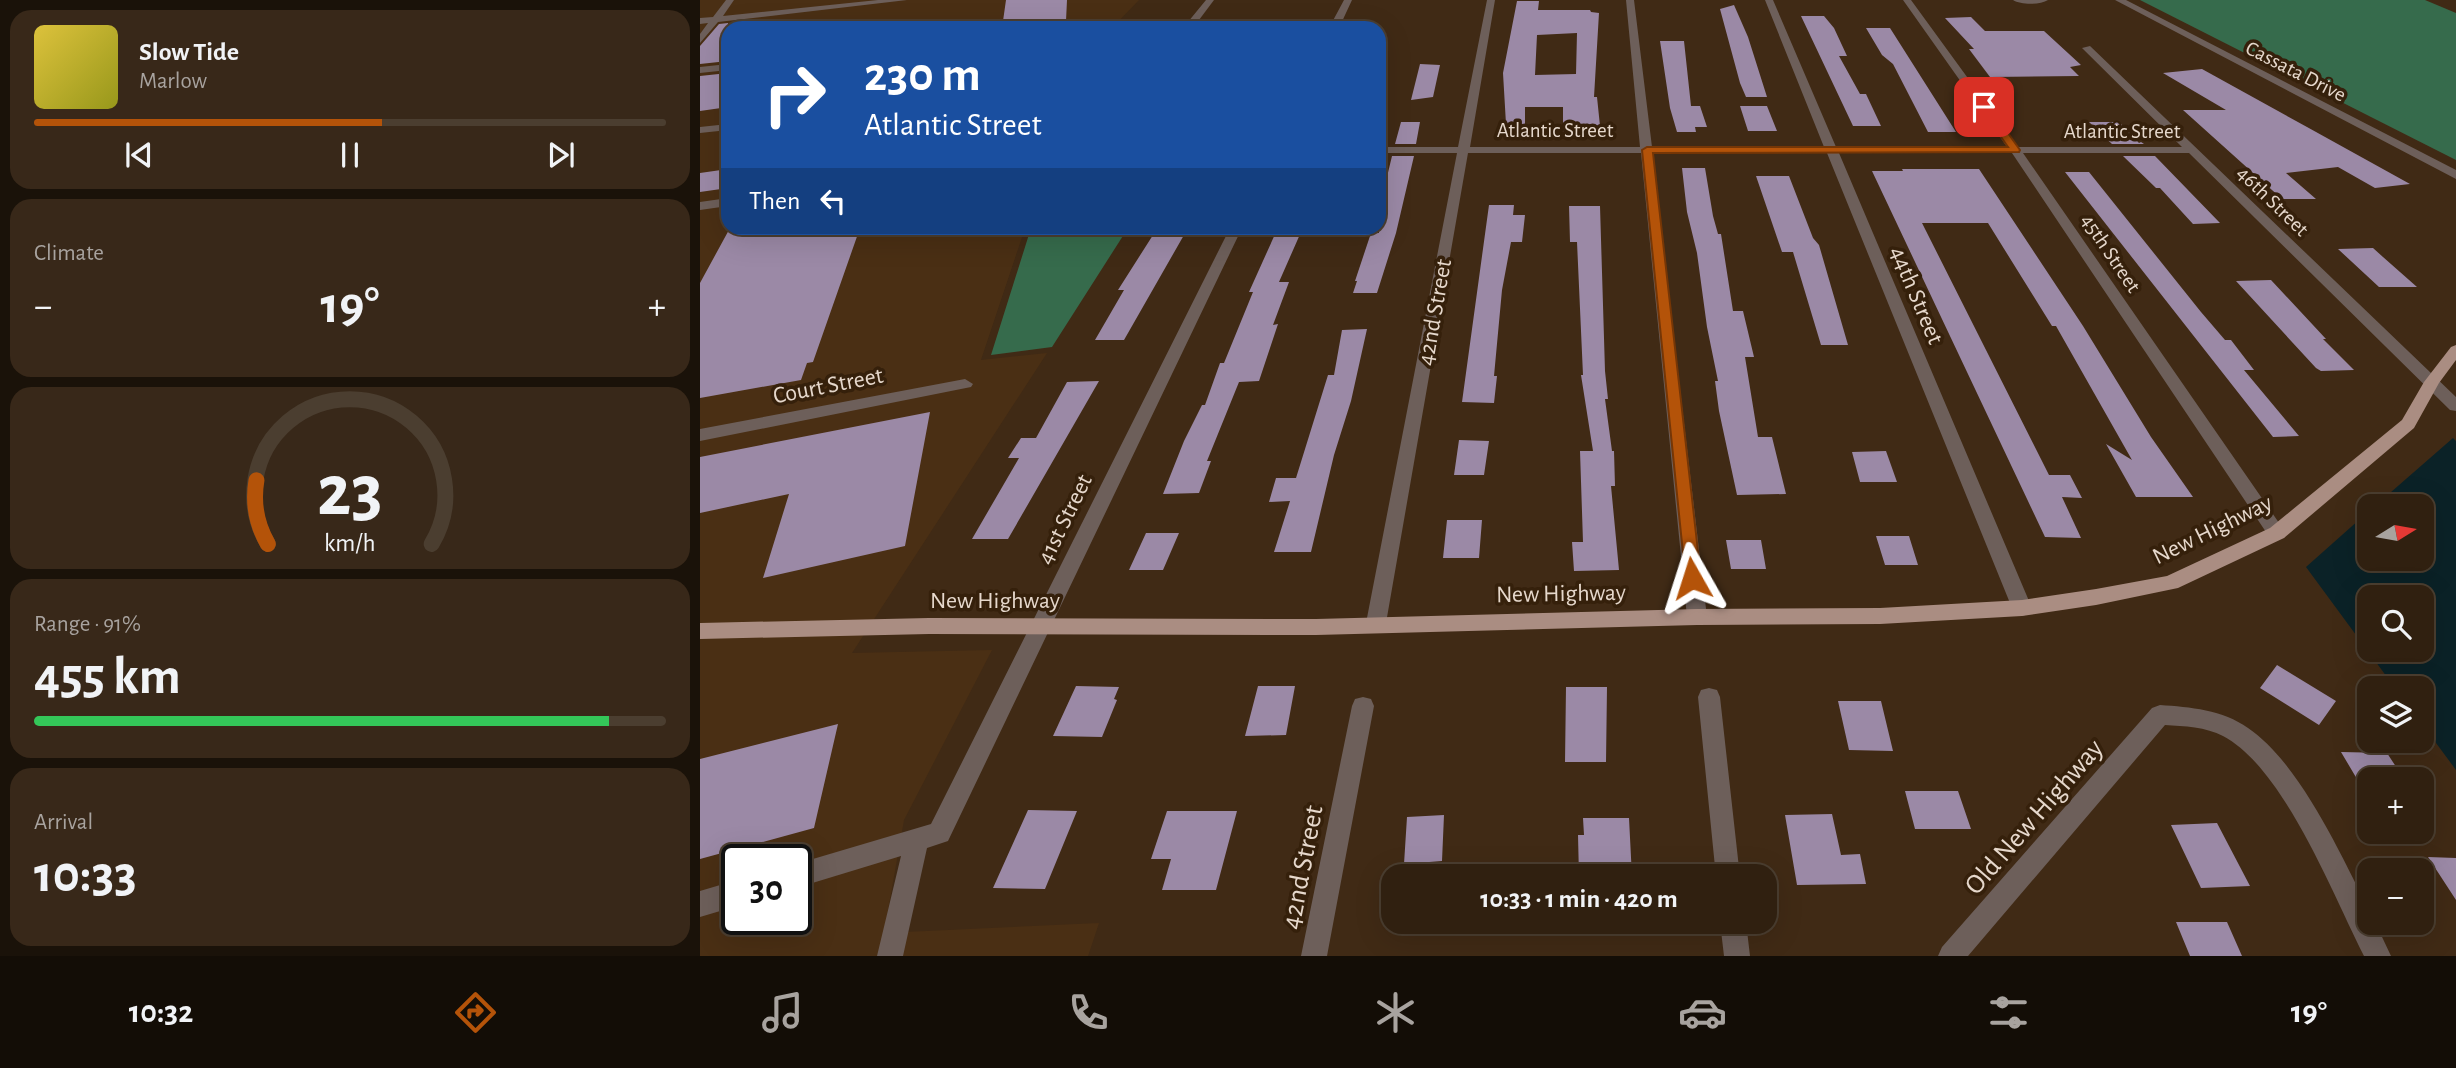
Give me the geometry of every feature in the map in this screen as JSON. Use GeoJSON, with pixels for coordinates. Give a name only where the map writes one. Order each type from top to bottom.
{"type":"FeatureCollection","features":[{"type":"Feature","properties":{"kind":"main road","name":"New Highway"},"geometry":{"type":"LineString","coordinates":[[700,631],[755,628],[1316,626],[1697,617],[1881,617],[2022,608],[2171,583],[2277,533],[2408,424],[2432,382],[2456,349]]}},
{"type":"Feature","properties":{"kind":"street"},"geometry":{"type":"LineString","coordinates":[[700,40],[730,0]]}},
{"type":"Feature","properties":{"kind":"street"},"geometry":{"type":"LineString","coordinates":[[700,21],[903,0]]}},
{"type":"Feature","properties":{"kind":"street"},"geometry":{"type":"LineString","coordinates":[[1194,21],[1210,0]]}},
{"type":"Feature","properties":{"kind":"street"},"geometry":{"type":"LineString","coordinates":[[1338,21],[1348,0]]}},
{"type":"Feature","properties":{"kind":"street","name":"42nd Street"},"geometry":{"type":"LineString","coordinates":[[1376,623],[1491,0]]}},
{"type":"Feature","properties":{"kind":"street"},"geometry":{"type":"LineString","coordinates":[[1630,0],[1697,617]]}},
{"type":"Feature","properties":{"kind":"street","name":"44th Street"},"geometry":{"type":"LineString","coordinates":[[1769,0],[2022,608]]}},
{"type":"Feature","properties":{"kind":"street","name":"45th Street"},"geometry":{"type":"LineString","coordinates":[[1908,0],[2015,150],[2277,533]]}},
{"type":"Feature","properties":{"kind":"street"},"geometry":{"type":"LineString","coordinates":[[2017,0],[2044,0]]}},
{"type":"Feature","properties":{"kind":"street","name":"Cassata Drive"},"geometry":{"type":"LineString","coordinates":[[2119,0],[2456,175]]}},
{"type":"Feature","properties":{"kind":"street","name":"46th Street"},"geometry":{"type":"LineString","coordinates":[[2087,48],[2456,406]]}},
{"type":"Feature","properties":{"kind":"street"},"geometry":{"type":"LineString","coordinates":[[700,70],[721,68]]}},
{"type":"Feature","properties":{"kind":"street"},"geometry":{"type":"LineString","coordinates":[[700,130],[721,128]]}},
{"type":"Feature","properties":{"kind":"street","name":"Atlantic Street"},"geometry":{"type":"LineString","coordinates":[[1386,150],[2193,150]]}},
{"type":"Feature","properties":{"kind":"street"},"geometry":{"type":"LineString","coordinates":[[700,206],[721,203]]}},
{"type":"Feature","properties":{"kind":"street","name":"41st Street"},"geometry":{"type":"LineString","coordinates":[[890,956],[928,837],[1041,626],[1234,235]]}},
{"type":"Feature","properties":{"kind":"street","name":"Court Street"},"geometry":{"type":"LineString","coordinates":[[700,435],[965,384]]}},
{"type":"Feature","properties":{"kind":"street"},"geometry":{"type":"LineString","coordinates":[[1709,697],[1727,864]]}},
{"type":"Feature","properties":{"kind":"street","name":"42nd Street"},"geometry":{"type":"LineString","coordinates":[[1314,956],[1363,706]]}},
{"type":"Feature","properties":{"kind":"street","name":"Old New Highway"},"geometry":{"type":"LineString","coordinates":[[1951,956],[2160,715],[2195,715],[2221,724],[2248,740],[2276,771],[2305,816],[2378,956]]}},
{"type":"Feature","properties":{"kind":"street"},"geometry":{"type":"LineString","coordinates":[[812,871],[928,837]]}},
{"type":"Feature","properties":{"kind":"street"},"geometry":{"type":"LineString","coordinates":[[700,904],[721,898]]}},
{"type":"Feature","properties":{"kind":"street"},"geometry":{"type":"LineString","coordinates":[[1734,934],[1737,956]]}},
{"type":"Feature","properties":{"kind":"shaded area"},"geometry":{"type":"Polygon","coordinates":[[[700,0],[1139,0],[1119,21],[721,21],[721,235],[1023,235],[981,360],[1047,353],[852,653],[992,650],[904,820],[884,933],[1099,923],[1088,956],[700,956],[700,0]]]}},
{"type":"Feature","properties":{"kind":"green space"},"geometry":{"type":"Polygon","coordinates":[[[2140,0],[2425,0],[2456,13],[2456,160],[2140,0]]]}},
{"type":"Feature","properties":{"kind":"green space"},"geometry":{"type":"Polygon","coordinates":[[[1029,235],[1124,235],[1052,347],[991,355],[1029,235]]]}},
{"type":"Feature","properties":{"kind":"water"},"geometry":{"type":"Polygon","coordinates":[[[2453,438],[2456,441],[2456,770],[2434,740],[2434,676],[2386,676],[2376,662],[2434,662],[2434,585],[2357,585],[2357,636],[2306,567],[2357,522],[2357,571],[2434,571],[2434,494],[2389,494],[2453,438]]]}},
{"type":"Feature","properties":{"kind":"building"},"geometry":{"type":"Polygon","coordinates":[[[1006,0],[1067,0],[1066,21],[1003,21],[1006,0]]]}},
{"type":"Feature","properties":{"kind":"building"},"geometry":{"type":"Polygon","coordinates":[[[1517,1],[1539,1],[1538,10],[1590,10],[1599,13],[1594,97],[1597,97],[1600,126],[1597,126],[1598,132],[1563,132],[1563,107],[1525,107],[1525,124],[1506,124],[1503,73],[1517,1]],[[1577,33],[1537,35],[1535,75],[1576,74],[1577,33]]]}},
{"type":"Feature","properties":{"kind":"building"},"geometry":{"type":"Polygon","coordinates":[[[1734,5],[1748,37],[1767,97],[1746,97],[1740,83],[1720,9],[1734,5]]]}},
{"type":"Feature","properties":{"kind":"building"},"geometry":{"type":"Polygon","coordinates":[[[1801,16],[1824,16],[1834,28],[1847,56],[1839,56],[1860,94],[1866,94],[1881,126],[1853,126],[1801,16]]]}},
{"type":"Feature","properties":{"kind":"building"},"geometry":{"type":"Polygon","coordinates":[[[1971,17],[1985,31],[2044,31],[2081,65],[2070,67],[2079,76],[1990,77],[1969,49],[1974,49],[1945,18],[1971,17]]]}},
{"type":"Feature","properties":{"kind":"building"},"geometry":{"type":"Polygon","coordinates":[[[719,24],[721,62],[700,64],[700,46],[719,24]]]}},
{"type":"Feature","properties":{"kind":"building"},"geometry":{"type":"Polygon","coordinates":[[[1866,28],[1890,28],[1956,132],[1928,132],[1893,64],[1882,55],[1866,28]]]}},
{"type":"Feature","properties":{"kind":"building"},"geometry":{"type":"Polygon","coordinates":[[[1660,41],[1684,41],[1691,106],[1700,106],[1707,127],[1695,127],[1696,132],[1677,132],[1670,108],[1660,41]]]}},
{"type":"Feature","properties":{"kind":"building"},"geometry":{"type":"Polygon","coordinates":[[[1420,64],[1440,65],[1433,97],[1411,100],[1420,64]]]}},
{"type":"Feature","properties":{"kind":"building"},"geometry":{"type":"Polygon","coordinates":[[[2202,69],[2410,184],[2375,188],[2338,167],[2286,173],[2316,199],[2282,199],[2183,110],[2226,110],[2163,73],[2202,69]]]}},
{"type":"Feature","properties":{"kind":"building"},"geometry":{"type":"Polygon","coordinates":[[[721,74],[721,108],[700,111],[700,76],[721,74]]]}},
{"type":"Feature","properties":{"kind":"building"},"geometry":{"type":"Polygon","coordinates":[[[1740,106],[1767,106],[1777,131],[1748,131],[1740,106]]]}},
{"type":"Feature","properties":{"kind":"building"},"geometry":{"type":"Polygon","coordinates":[[[1401,122],[1420,122],[1416,144],[1395,144],[1401,122]]]}},
{"type":"Feature","properties":{"kind":"building"},"geometry":{"type":"Polygon","coordinates":[[[2089,122],[2119,122],[2139,143],[2144,144],[2112,144],[2089,122]]]}},
{"type":"Feature","properties":{"kind":"building"},"geometry":{"type":"Polygon","coordinates":[[[1392,156],[1414,156],[1396,233],[1377,293],[1353,293],[1370,235],[1386,235],[1386,181],[1392,156]]]}},
{"type":"Feature","properties":{"kind":"building"},"geometry":{"type":"Polygon","coordinates":[[[2123,156],[2155,156],[2220,223],[2193,224],[2160,188],[2156,188],[2123,156]]]}},
{"type":"Feature","properties":{"kind":"building"},"geometry":{"type":"Polygon","coordinates":[[[1682,168],[1705,168],[1713,216],[1718,234],[1721,234],[1733,311],[1743,311],[1754,357],[1745,357],[1758,437],[1772,437],[1786,494],[1737,495],[1719,411],[1715,381],[1718,381],[1707,327],[1697,253],[1687,212],[1682,168]]]}},
{"type":"Feature","properties":{"kind":"building"},"geometry":{"type":"Polygon","coordinates":[[[1902,169],[1979,169],[2083,326],[2151,437],[2193,497],[2136,497],[2106,444],[2132,460],[2056,326],[2052,326],[1988,223],[1922,223],[2049,475],[2070,475],[2082,498],[2062,497],[2081,538],[2045,537],[1872,171],[1903,171],[1902,169]]]}},
{"type":"Feature","properties":{"kind":"building"},"geometry":{"type":"Polygon","coordinates":[[[721,170],[721,189],[700,192],[700,173],[721,170]]]}},
{"type":"Feature","properties":{"kind":"building"},"geometry":{"type":"Polygon","coordinates":[[[2065,172],[2089,172],[2201,312],[2225,340],[2231,340],[2254,370],[2244,370],[2299,436],[2273,437],[2065,172]]]}},
{"type":"Feature","properties":{"kind":"building"},"geometry":{"type":"Polygon","coordinates":[[[1756,176],[1789,176],[1813,238],[1819,245],[1848,345],[1821,345],[1793,252],[1782,252],[1756,176]]]}},
{"type":"Feature","properties":{"kind":"building"},"geometry":{"type":"Polygon","coordinates":[[[1489,205],[1514,205],[1513,215],[1525,215],[1522,242],[1511,242],[1502,290],[1494,403],[1462,402],[1489,205]]]}},
{"type":"Feature","properties":{"kind":"building"},"geometry":{"type":"Polygon","coordinates":[[[1569,206],[1600,206],[1608,399],[1605,399],[1614,451],[1615,486],[1611,486],[1619,570],[1574,571],[1572,542],[1583,542],[1580,451],[1593,451],[1581,375],[1577,242],[1570,242],[1569,206]]]}},
{"type":"Feature","properties":{"kind":"building"},"geometry":{"type":"Polygon","coordinates":[[[726,235],[858,235],[813,362],[807,363],[801,380],[700,398],[700,283],[726,235]]]}},
{"type":"Feature","properties":{"kind":"building"},"geometry":{"type":"Polygon","coordinates":[[[1153,235],[1184,235],[1124,340],[1095,340],[1124,290],[1118,290],[1153,235]]]}},
{"type":"Feature","properties":{"kind":"building"},"geometry":{"type":"Polygon","coordinates":[[[1275,235],[1300,235],[1279,282],[1289,282],[1273,325],[1278,324],[1259,381],[1239,382],[1207,461],[1211,461],[1199,493],[1163,494],[1184,441],[1202,405],[1205,405],[1220,363],[1224,363],[1253,292],[1249,292],[1275,235]]]}},
{"type":"Feature","properties":{"kind":"building"},"geometry":{"type":"Polygon","coordinates":[[[2373,248],[2417,287],[2379,287],[2338,249],[2373,248]]]}},
{"type":"Feature","properties":{"kind":"building"},"geometry":{"type":"Polygon","coordinates":[[[2271,280],[2354,370],[2321,371],[2316,368],[2236,281],[2271,280]]]}},
{"type":"Feature","properties":{"kind":"building"},"geometry":{"type":"Polygon","coordinates":[[[1367,329],[1311,552],[1274,552],[1290,501],[1269,502],[1276,478],[1296,478],[1328,375],[1334,375],[1342,330],[1367,329]]]}},
{"type":"Feature","properties":{"kind":"building"},"geometry":{"type":"Polygon","coordinates":[[[1099,381],[1008,539],[972,539],[1019,458],[1008,458],[1021,438],[1036,438],[1067,382],[1099,381]]]}},
{"type":"Feature","properties":{"kind":"building"},"geometry":{"type":"Polygon","coordinates":[[[930,412],[905,546],[763,578],[789,494],[700,513],[700,457],[930,412]]]}},
{"type":"Feature","properties":{"kind":"building"},"geometry":{"type":"Polygon","coordinates":[[[1459,440],[1489,441],[1484,475],[1454,475],[1459,440]]]}},
{"type":"Feature","properties":{"kind":"building"},"geometry":{"type":"Polygon","coordinates":[[[1886,451],[1897,482],[1860,482],[1852,452],[1886,451]]]}},
{"type":"Feature","properties":{"kind":"building"},"geometry":{"type":"Polygon","coordinates":[[[1447,520],[1482,520],[1479,558],[1443,558],[1447,520]]]}},
{"type":"Feature","properties":{"kind":"building"},"geometry":{"type":"Polygon","coordinates":[[[1146,533],[1179,533],[1163,570],[1129,570],[1146,533]]]}},
{"type":"Feature","properties":{"kind":"building"},"geometry":{"type":"Polygon","coordinates":[[[1876,536],[1909,536],[1918,565],[1885,565],[1876,536]]]}},
{"type":"Feature","properties":{"kind":"building"},"geometry":{"type":"Polygon","coordinates":[[[1726,540],[1761,540],[1766,569],[1731,569],[1726,540]]]}},
{"type":"Feature","properties":{"kind":"building"},"geometry":{"type":"Polygon","coordinates":[[[2277,665],[2336,701],[2319,725],[2260,688],[2277,665]]]}},
{"type":"Feature","properties":{"kind":"building"},"geometry":{"type":"Polygon","coordinates":[[[1076,686],[1119,687],[1114,699],[1117,700],[1102,737],[1053,736],[1076,686]]]}},
{"type":"Feature","properties":{"kind":"building"},"geometry":{"type":"Polygon","coordinates":[[[1258,686],[1295,686],[1286,735],[1245,736],[1258,686]]]}},
{"type":"Feature","properties":{"kind":"building"},"geometry":{"type":"Polygon","coordinates":[[[1566,687],[1607,687],[1606,762],[1565,762],[1566,687]]]}},
{"type":"Feature","properties":{"kind":"building"},"geometry":{"type":"Polygon","coordinates":[[[1838,701],[1881,701],[1893,751],[1849,750],[1838,701]]]}},
{"type":"Feature","properties":{"kind":"building"},"geometry":{"type":"Polygon","coordinates":[[[838,724],[814,828],[755,844],[721,844],[721,853],[700,859],[700,759],[838,724]]]}},
{"type":"Feature","properties":{"kind":"building"},"geometry":{"type":"Polygon","coordinates":[[[2341,752],[2387,753],[2396,767],[2357,767],[2357,779],[2341,752]]]}},
{"type":"Feature","properties":{"kind":"building"},"geometry":{"type":"Polygon","coordinates":[[[1905,791],[1958,791],[1971,829],[1915,829],[1905,791]]]}},
{"type":"Feature","properties":{"kind":"building"},"geometry":{"type":"Polygon","coordinates":[[[1028,810],[1077,811],[1045,889],[993,888],[1028,810]]]}},
{"type":"Feature","properties":{"kind":"building"},"geometry":{"type":"Polygon","coordinates":[[[1167,811],[1237,811],[1216,890],[1162,890],[1171,859],[1151,859],[1167,811]]]}},
{"type":"Feature","properties":{"kind":"building"},"geometry":{"type":"Polygon","coordinates":[[[1832,814],[1841,855],[1860,854],[1866,884],[1797,885],[1785,815],[1832,814]]]}},
{"type":"Feature","properties":{"kind":"building"},"geometry":{"type":"Polygon","coordinates":[[[1444,815],[1442,861],[1404,864],[1407,817],[1444,815]]]}},
{"type":"Feature","properties":{"kind":"building"},"geometry":{"type":"Polygon","coordinates":[[[1583,818],[1629,818],[1631,864],[1579,864],[1578,835],[1584,835],[1583,818]]]}},
{"type":"Feature","properties":{"kind":"building"},"geometry":{"type":"Polygon","coordinates":[[[2217,823],[2250,886],[2201,888],[2171,825],[2217,823]]]}},
{"type":"Feature","properties":{"kind":"building"},"geometry":{"type":"Polygon","coordinates":[[[2428,857],[2456,858],[2456,900],[2434,866],[2434,858],[2428,857]]]}},
{"type":"Feature","properties":{"kind":"building"},"geometry":{"type":"Polygon","coordinates":[[[2176,922],[2227,922],[2242,956],[2190,956],[2176,922]]]}},
{"type":"Feature","properties":{"kind":"route"},"geometry":{"type":"LineString","coordinates":[[1692,578],[1647,150],[2015,150],[1984,107]]}}]}
